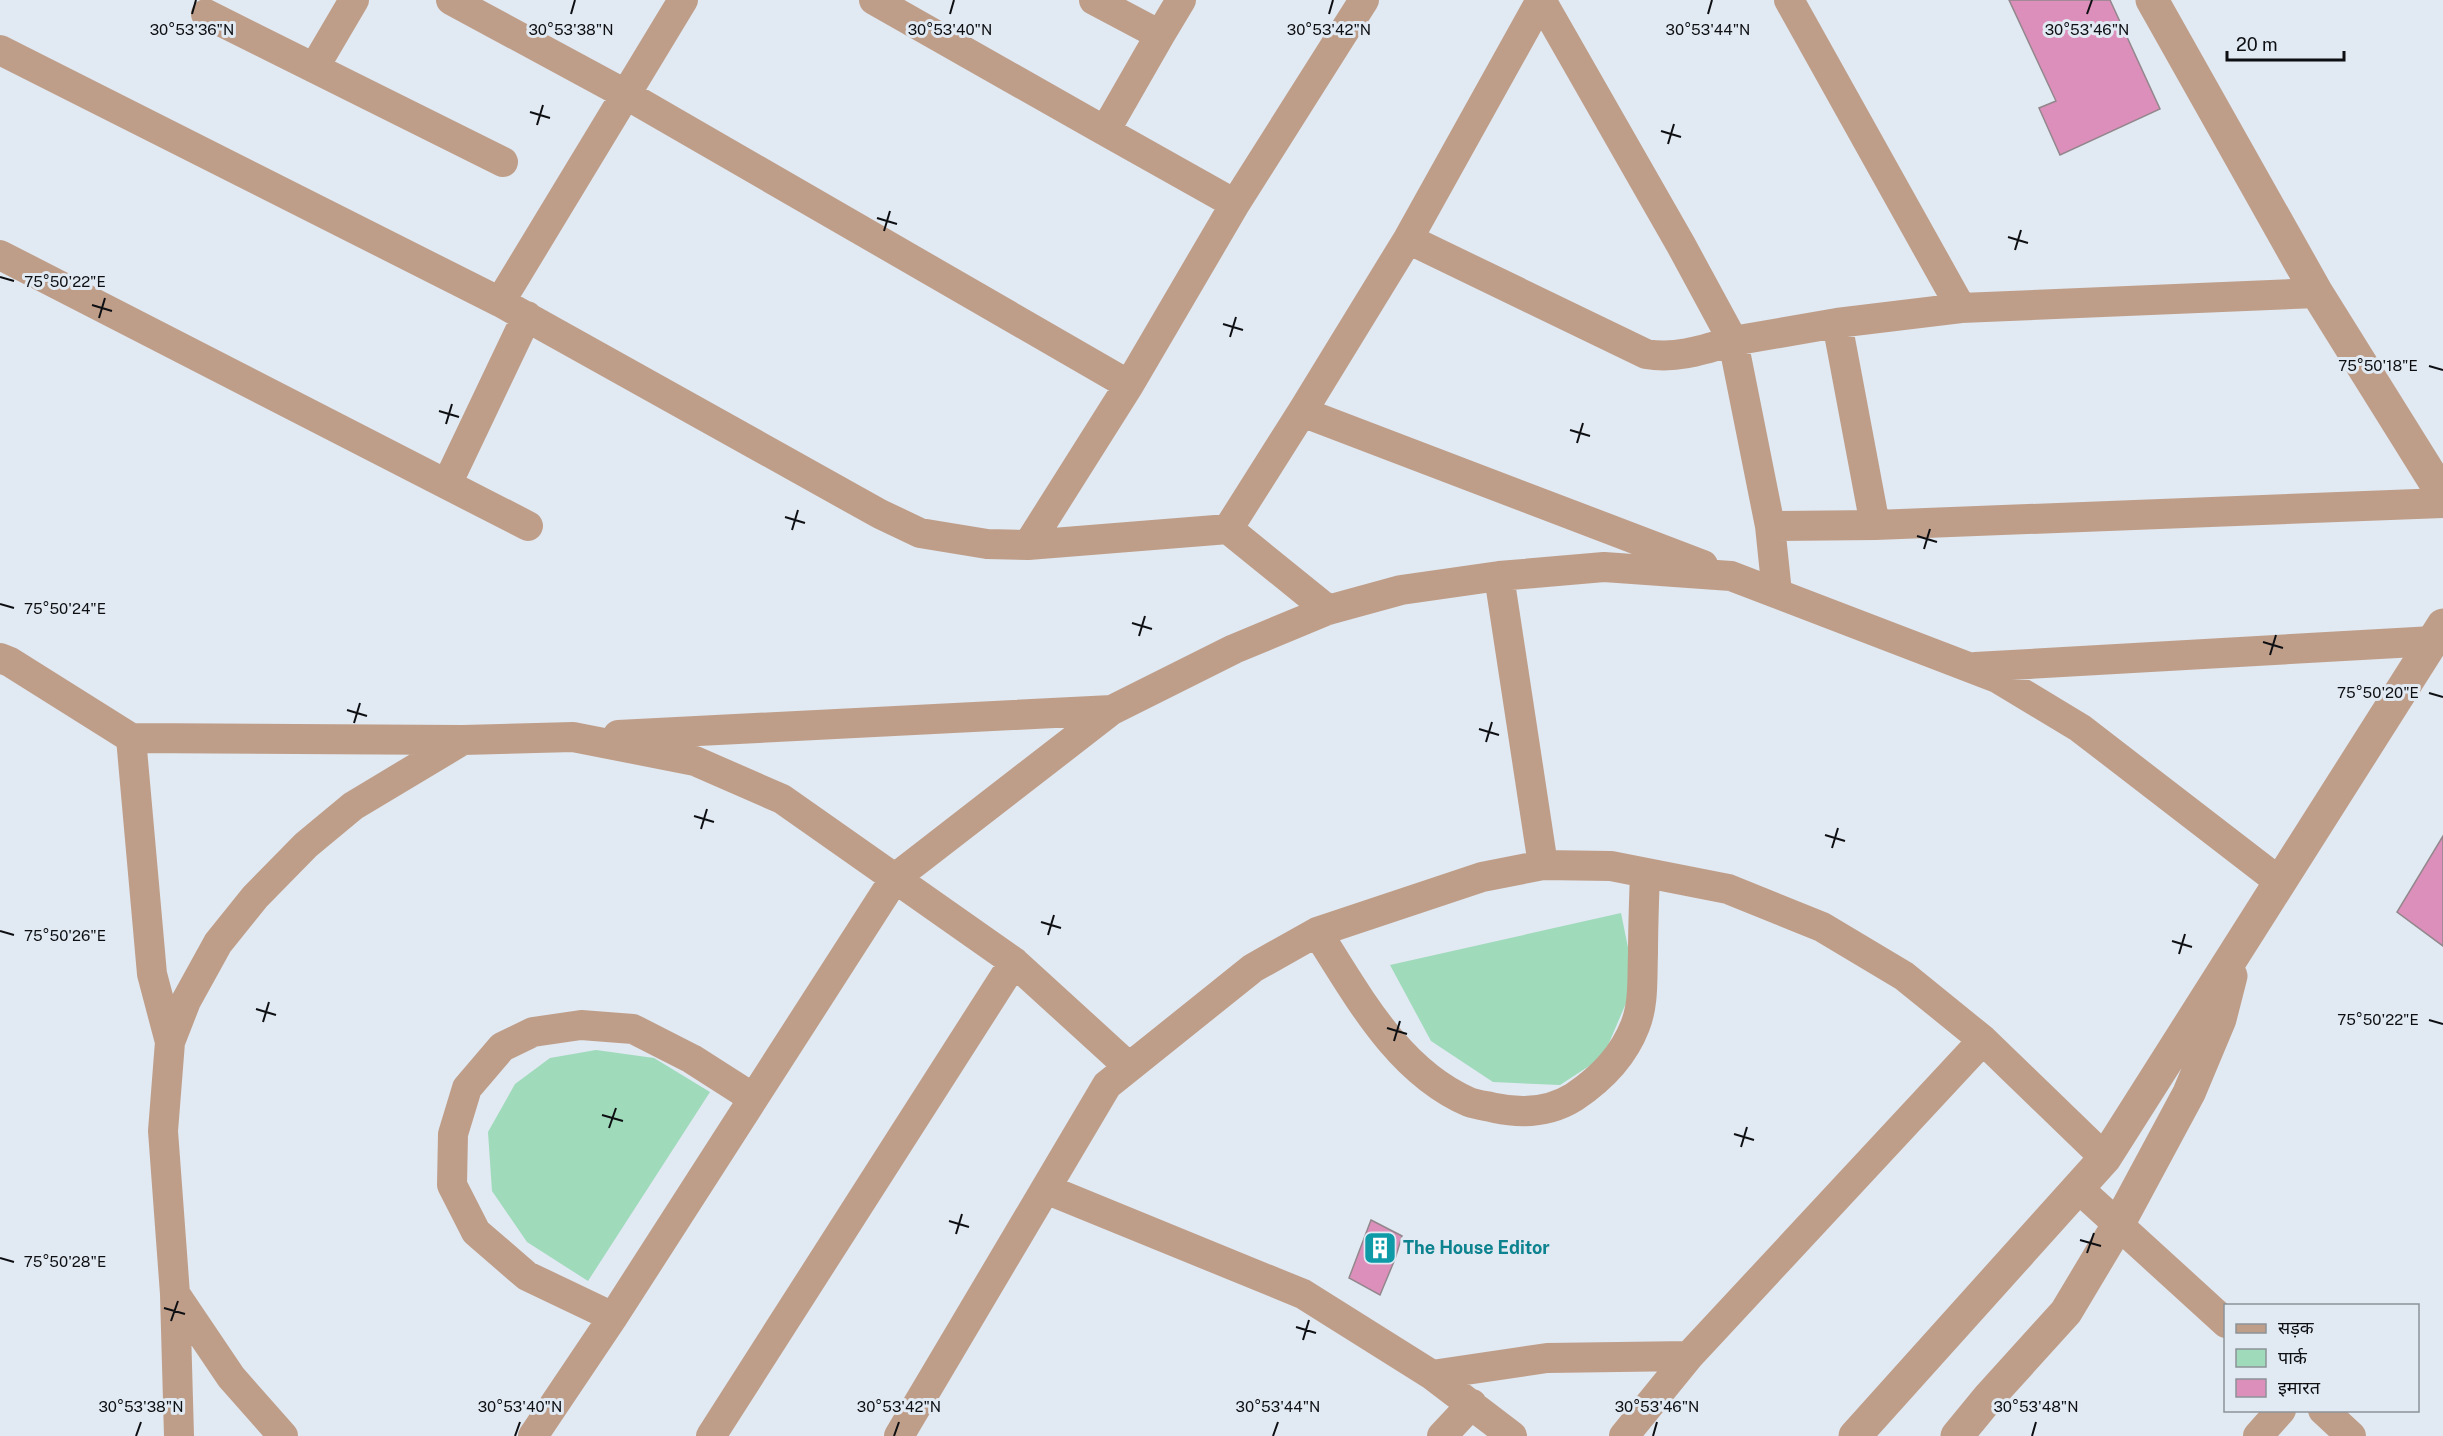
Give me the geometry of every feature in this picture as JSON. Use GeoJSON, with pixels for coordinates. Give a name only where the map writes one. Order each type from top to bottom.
{"type":"FeatureCollection","features":[{"type":"Feature","properties":{"kind":"street"},"geometry":{"type":"LineString","coordinates":[[314,68],[354,0]]}},
{"type":"Feature","properties":{"kind":"street"},"geometry":{"type":"LineString","coordinates":[[451,0],[499,12],[625,94],[1129,385]]}},
{"type":"Feature","properties":{"kind":"street"},"geometry":{"type":"LineString","coordinates":[[500,302],[683,0]]}},
{"type":"Feature","properties":{"kind":"street"},"geometry":{"type":"LineString","coordinates":[[874,0],[1235,204]]}},
{"type":"Feature","properties":{"kind":"street"},"geometry":{"type":"LineString","coordinates":[[1094,0],[1160,35]]}},
{"type":"Feature","properties":{"kind":"street"},"geometry":{"type":"LineString","coordinates":[[1105,131],[1181,0]]}},
{"type":"Feature","properties":{"kind":"street"},"geometry":{"type":"LineString","coordinates":[[1028,545],[1129,385],[1235,204],[1364,0]]}},
{"type":"Feature","properties":{"kind":"street"},"geometry":{"type":"LineString","coordinates":[[1228,529],[1408,239],[1541,0]]}},
{"type":"Feature","properties":{"kind":"street"},"geometry":{"type":"LineString","coordinates":[[1541,0],[1733,341],[1770,526],[1777,593]]}},
{"type":"Feature","properties":{"kind":"street"},"geometry":{"type":"LineString","coordinates":[[1789,0],[1961,308]]}},
{"type":"Feature","properties":{"kind":"street"},"geometry":{"type":"LineString","coordinates":[[2152,0],[2317,292],[2443,495]]}},
{"type":"Feature","properties":{"kind":"street"},"geometry":{"type":"LineString","coordinates":[[206,14],[503,162]]}},
{"type":"Feature","properties":{"kind":"street"},"geometry":{"type":"LineString","coordinates":[[0,50],[500,302],[880,514],[920,533],[987,544],[1028,545],[1228,529],[1328,610]]}},
{"type":"Feature","properties":{"kind":"street"},"geometry":{"type":"LineString","coordinates":[[1408,239],[1646,354],[1664,357],[1685,355],[1733,341],[1836,323],[1961,308],[2317,292]]}},
{"type":"Feature","properties":{"kind":"street"},"geometry":{"type":"LineString","coordinates":[[0,255],[528,526]]}},
{"type":"Feature","properties":{"kind":"street"},"geometry":{"type":"LineString","coordinates":[[447,484],[526,316]]}},
{"type":"Feature","properties":{"kind":"street"},"geometry":{"type":"LineString","coordinates":[[1836,323],[1875,525]]}},
{"type":"Feature","properties":{"kind":"street"},"geometry":{"type":"LineString","coordinates":[[1302,412],[1997,678],[2080,728],[2280,882]]}},
{"type":"Feature","properties":{"kind":"street"},"geometry":{"type":"LineString","coordinates":[[1770,526],[1875,525],[2443,503]]}},
{"type":"Feature","properties":{"kind":"street"},"geometry":{"type":"LineString","coordinates":[[533,1436],[613,1317],[895,878],[1112,710],[1234,649],[1328,610],[1401,590],[1499,576],[1604,567],[1731,576]]}},
{"type":"Feature","properties":{"kind":"street"},"geometry":{"type":"LineString","coordinates":[[1499,576],[1542,865]]}},
{"type":"Feature","properties":{"kind":"street"},"geometry":{"type":"LineString","coordinates":[[1969,668],[2438,633]]}},
{"type":"Feature","properties":{"kind":"street"},"geometry":{"type":"LineString","coordinates":[[1859,1435],[2104,1158],[2438,633]]}},
{"type":"Feature","properties":{"kind":"street"},"geometry":{"type":"LineString","coordinates":[[0,658],[131,738],[463,740],[573,737],[1112,710]]}},
{"type":"Feature","properties":{"kind":"street"},"geometry":{"type":"LineString","coordinates":[[573,737],[695,761],[782,799],[1014,962],[1129,1068]]}},
{"type":"Feature","properties":{"kind":"street"},"geometry":{"type":"LineString","coordinates":[[131,738],[152,974],[170,1042]]}},
{"type":"Feature","properties":{"kind":"street"},"geometry":{"type":"LineString","coordinates":[[179,1436],[175,1294],[163,1131],[170,1042],[186,1001],[218,943],[255,897],[306,844],[353,806],[463,740]]}},
{"type":"Feature","properties":{"kind":"street"},"geometry":{"type":"LineString","coordinates":[[899,1436],[1107,1085],[1253,968],[1317,932],[1482,877],[1542,865],[1611,866],[1728,889],[1822,927],[1904,976],[1983,1040],[2104,1158]]}},
{"type":"Feature","properties":{"kind":"street"},"geometry":{"type":"LineString","coordinates":[[1317,932],[1360,999],[1403,1057],[1436,1082],[1469,1102],[1509,1111],[1547,1110],[1570,1099],[1595,1082],[1619,1058],[1635,1026],[1642,995],[1645,873]]}},
{"type":"Feature","properties":{"kind":"street"},"geometry":{"type":"LineString","coordinates":[[1957,1436],[2066,1312],[2118,1225],[2189,1093],[2220,1019],[2240,946]]}},
{"type":"Feature","properties":{"kind":"street"},"geometry":{"type":"LineString","coordinates":[[711,1436],[1014,962]]}},
{"type":"Feature","properties":{"kind":"street"},"geometry":{"type":"LineString","coordinates":[[613,1317],[527,1276],[476,1232],[452,1185],[453,1134],[467,1088],[501,1047],[533,1032],[581,1024],[633,1029],[693,1059],[753,1098]]}},
{"type":"Feature","properties":{"kind":"street"},"geometry":{"type":"LineString","coordinates":[[1624,1436],[1689,1356],[1983,1040]]}},
{"type":"Feature","properties":{"kind":"street"},"geometry":{"type":"LineString","coordinates":[[2078,1188],[2224,1321]]}},
{"type":"Feature","properties":{"kind":"street"},"geometry":{"type":"LineString","coordinates":[[1046,1189],[1303,1294],[1432,1375],[1512,1436]]}},
{"type":"Feature","properties":{"kind":"street"},"geometry":{"type":"LineString","coordinates":[[175,1294],[231,1377],[282,1436]]}},
{"type":"Feature","properties":{"kind":"street"},"geometry":{"type":"LineString","coordinates":[[1432,1375],[1547,1358],[1689,1356]]}},
{"type":"Feature","properties":{"kind":"street"},"geometry":{"type":"LineString","coordinates":[[1442,1436],[1472,1404]]}},
{"type":"Feature","properties":{"kind":"street"},"geometry":{"type":"LineString","coordinates":[[2258,1436],[2279,1412]]}},
{"type":"Feature","properties":{"kind":"street"},"geometry":{"type":"LineString","coordinates":[[2325,1412],[2351,1436]]}},
{"type":"Feature","properties":{"kind":"green space"},"geometry":{"type":"Polygon","coordinates":[[[1621,913],[1635,982],[1603,1057],[1560,1085],[1493,1082],[1431,1041],[1390,965],[1621,913]]]}},
{"type":"Feature","properties":{"kind":"green space"},"geometry":{"type":"Polygon","coordinates":[[[596,1050],[654,1058],[710,1092],[588,1281],[527,1242],[492,1191],[488,1132],[515,1084],[550,1058],[596,1050]]]}},
{"type":"Feature","properties":{"kind":"building"},"geometry":{"type":"Polygon","coordinates":[[[2009,0],[2110,0],[2160,109],[2060,155],[2039,108],[2056,101],[2009,0]]]}},
{"type":"Feature","properties":{"kind":"building"},"geometry":{"type":"Polygon","coordinates":[[[2443,836],[2443,946],[2397,912],[2443,836]]]}},
{"type":"Feature","properties":{"kind":"building","name":"The House Editor"},"geometry":{"type":"Polygon","coordinates":[[[1371,1220],[1402,1236],[1380,1295],[1349,1278],[1371,1220]]]}},
{"type":"Feature","properties":{"kind":"place","name":"The House Editor"},"geometry":{"type":"Point","coordinates":[1380,1248]}}]}
